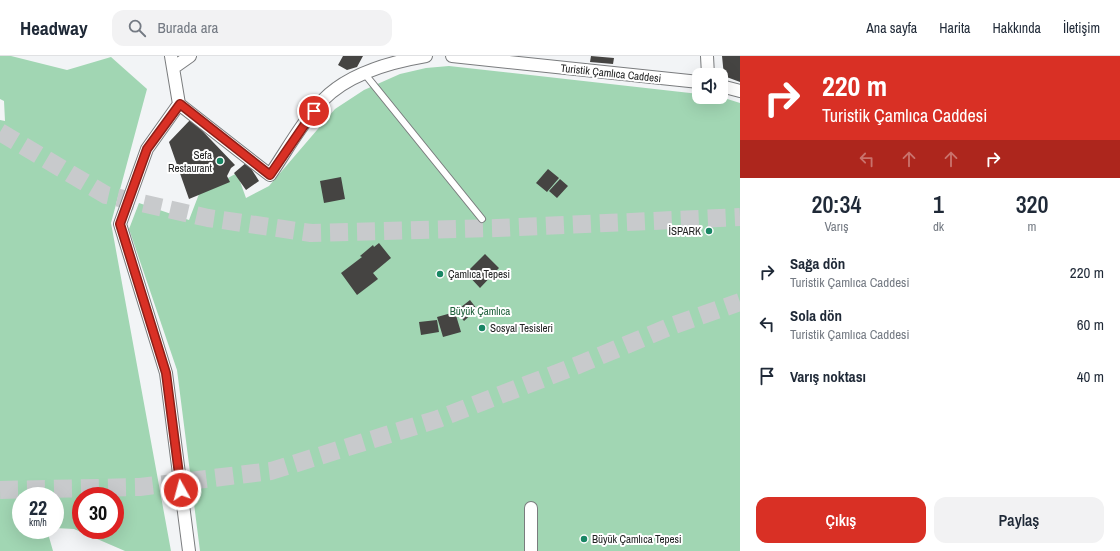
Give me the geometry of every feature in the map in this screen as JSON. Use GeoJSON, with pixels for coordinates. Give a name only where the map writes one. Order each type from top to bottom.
{"type":"FeatureCollection","features":[{"type":"Feature","properties":{"kind":"street"},"geometry":{"type":"LineString","coordinates":[[190,56],[172,62],[180,104],[270,175],[305,123],[324,100],[342,85],[364,73],[387,65],[426,56]]}},
{"type":"Feature","properties":{"kind":"street","name":"Turistik Çamlıca Caddesi"},"geometry":{"type":"LineString","coordinates":[[452,56],[692,81]]}},
{"type":"Feature","properties":{"kind":"street"},"geometry":{"type":"LineString","coordinates":[[707,56],[708,68]]}},
{"type":"Feature","properties":{"kind":"street"},"geometry":{"type":"LineString","coordinates":[[728,88],[740,92]]}},
{"type":"Feature","properties":{"kind":"street"},"geometry":{"type":"LineString","coordinates":[[180,104],[147,149],[120,224],[166,373],[188,551]]}},
{"type":"Feature","properties":{"kind":"street"},"geometry":{"type":"LineString","coordinates":[[531,508],[531,551]]}},
{"type":"Feature","properties":{"kind":"lane"},"geometry":{"type":"LineString","coordinates":[[364,73],[482,219]]}},
{"type":"Feature","properties":{"kind":"green space"},"geometry":{"type":"Polygon","coordinates":[[[0,56],[11,56],[67,70],[111,57],[147,89],[111,223],[171,551],[125,551],[97,539],[124,539],[124,487],[72,487],[72,529],[64,528],[64,487],[12,487],[12,539],[50,539],[53,551],[0,551],[0,120],[5,121],[4,101],[0,99],[0,56]]]}},
{"type":"Feature","properties":{"kind":"green space","name":"Büyük Çamlıca"},"geometry":{"type":"Polygon","coordinates":[[[449,66],[692,93],[692,104],[728,104],[728,99],[740,103],[740,551],[200,551],[177,370],[129,229],[139,203],[189,220],[199,194],[237,173],[246,198],[269,186],[335,109],[364,90],[400,74],[426,68],[449,66]]]}},
{"type":"Feature","properties":{"kind":"building"},"geometry":{"type":"Polygon","coordinates":[[[343,56],[363,56],[357,67],[347,70],[338,65],[343,56]]]}},
{"type":"Feature","properties":{"kind":"building"},"geometry":{"type":"Polygon","coordinates":[[[591,56],[614,58],[613,64],[590,62],[591,56]]]}},
{"type":"Feature","properties":{"kind":"building"},"geometry":{"type":"Polygon","coordinates":[[[722,56],[740,56],[740,82],[728,78],[728,68],[723,68],[722,56]]]}},
{"type":"Feature","properties":{"kind":"building"},"geometry":{"type":"Polygon","coordinates":[[[191,119],[235,165],[231,168],[227,176],[230,182],[189,199],[169,142],[191,119]]]}},
{"type":"Feature","properties":{"kind":"building"},"geometry":{"type":"Polygon","coordinates":[[[247,162],[259,181],[246,190],[234,173],[247,162]]]}},
{"type":"Feature","properties":{"kind":"building"},"geometry":{"type":"Polygon","coordinates":[[[548,169],[559,178],[547,192],[536,183],[548,169]]]}},
{"type":"Feature","properties":{"kind":"building"},"geometry":{"type":"Polygon","coordinates":[[[341,177],[345,199],[324,203],[320,181],[341,177]]]}},
{"type":"Feature","properties":{"kind":"building"},"geometry":{"type":"Polygon","coordinates":[[[560,179],[568,186],[557,198],[549,191],[560,179]]]}},
{"type":"Feature","properties":{"kind":"building"},"geometry":{"type":"Polygon","coordinates":[[[379,243],[391,258],[373,273],[378,279],[357,295],[341,273],[362,257],[360,256],[373,245],[374,247],[379,243]]]}},
{"type":"Feature","properties":{"kind":"building"},"geometry":{"type":"Polygon","coordinates":[[[485,254],[499,268],[480,288],[466,273],[485,254]]]}},
{"type":"Feature","properties":{"kind":"building"},"geometry":{"type":"Polygon","coordinates":[[[470,300],[477,309],[464,321],[456,311],[470,300]]]}},
{"type":"Feature","properties":{"kind":"building"},"geometry":{"type":"Polygon","coordinates":[[[455,312],[461,332],[443,337],[437,317],[455,312]]]}},
{"type":"Feature","properties":{"kind":"building"},"geometry":{"type":"Polygon","coordinates":[[[437,320],[439,332],[421,335],[419,322],[437,320]]]}},
{"type":"Feature","properties":{"kind":"tunnel"},"geometry":{"type":"LineString","coordinates":[[0,132],[106,195],[208,218],[311,233],[497,228],[740,217]]}},
{"type":"Feature","properties":{"kind":"tunnel"},"geometry":{"type":"LineString","coordinates":[[0,490],[140,487],[271,471],[438,419],[578,365],[674,325],[740,302]]}},
{"type":"Feature","properties":{"kind":"place","name":"Sefa Restaurant"},"geometry":{"type":"Point","coordinates":[220,161]}},
{"type":"Feature","properties":{"kind":"place","name":"İSPARK"},"geometry":{"type":"Point","coordinates":[709,231]}},
{"type":"Feature","properties":{"kind":"place","name":"Çamlıca Tepesi"},"geometry":{"type":"Point","coordinates":[440,274]}},
{"type":"Feature","properties":{"kind":"place","name":"Sosyal Tesisleri"},"geometry":{"type":"Point","coordinates":[482,328]}},
{"type":"Feature","properties":{"kind":"place","name":"Büyük Çamlıca Tepesi"},"geometry":{"type":"Point","coordinates":[584,539]}},
{"type":"Feature","properties":{"kind":"route"},"geometry":{"type":"LineString","coordinates":[[181,490],[166,373],[120,224],[147,149],[180,104],[270,175],[314,111]]}}]}
